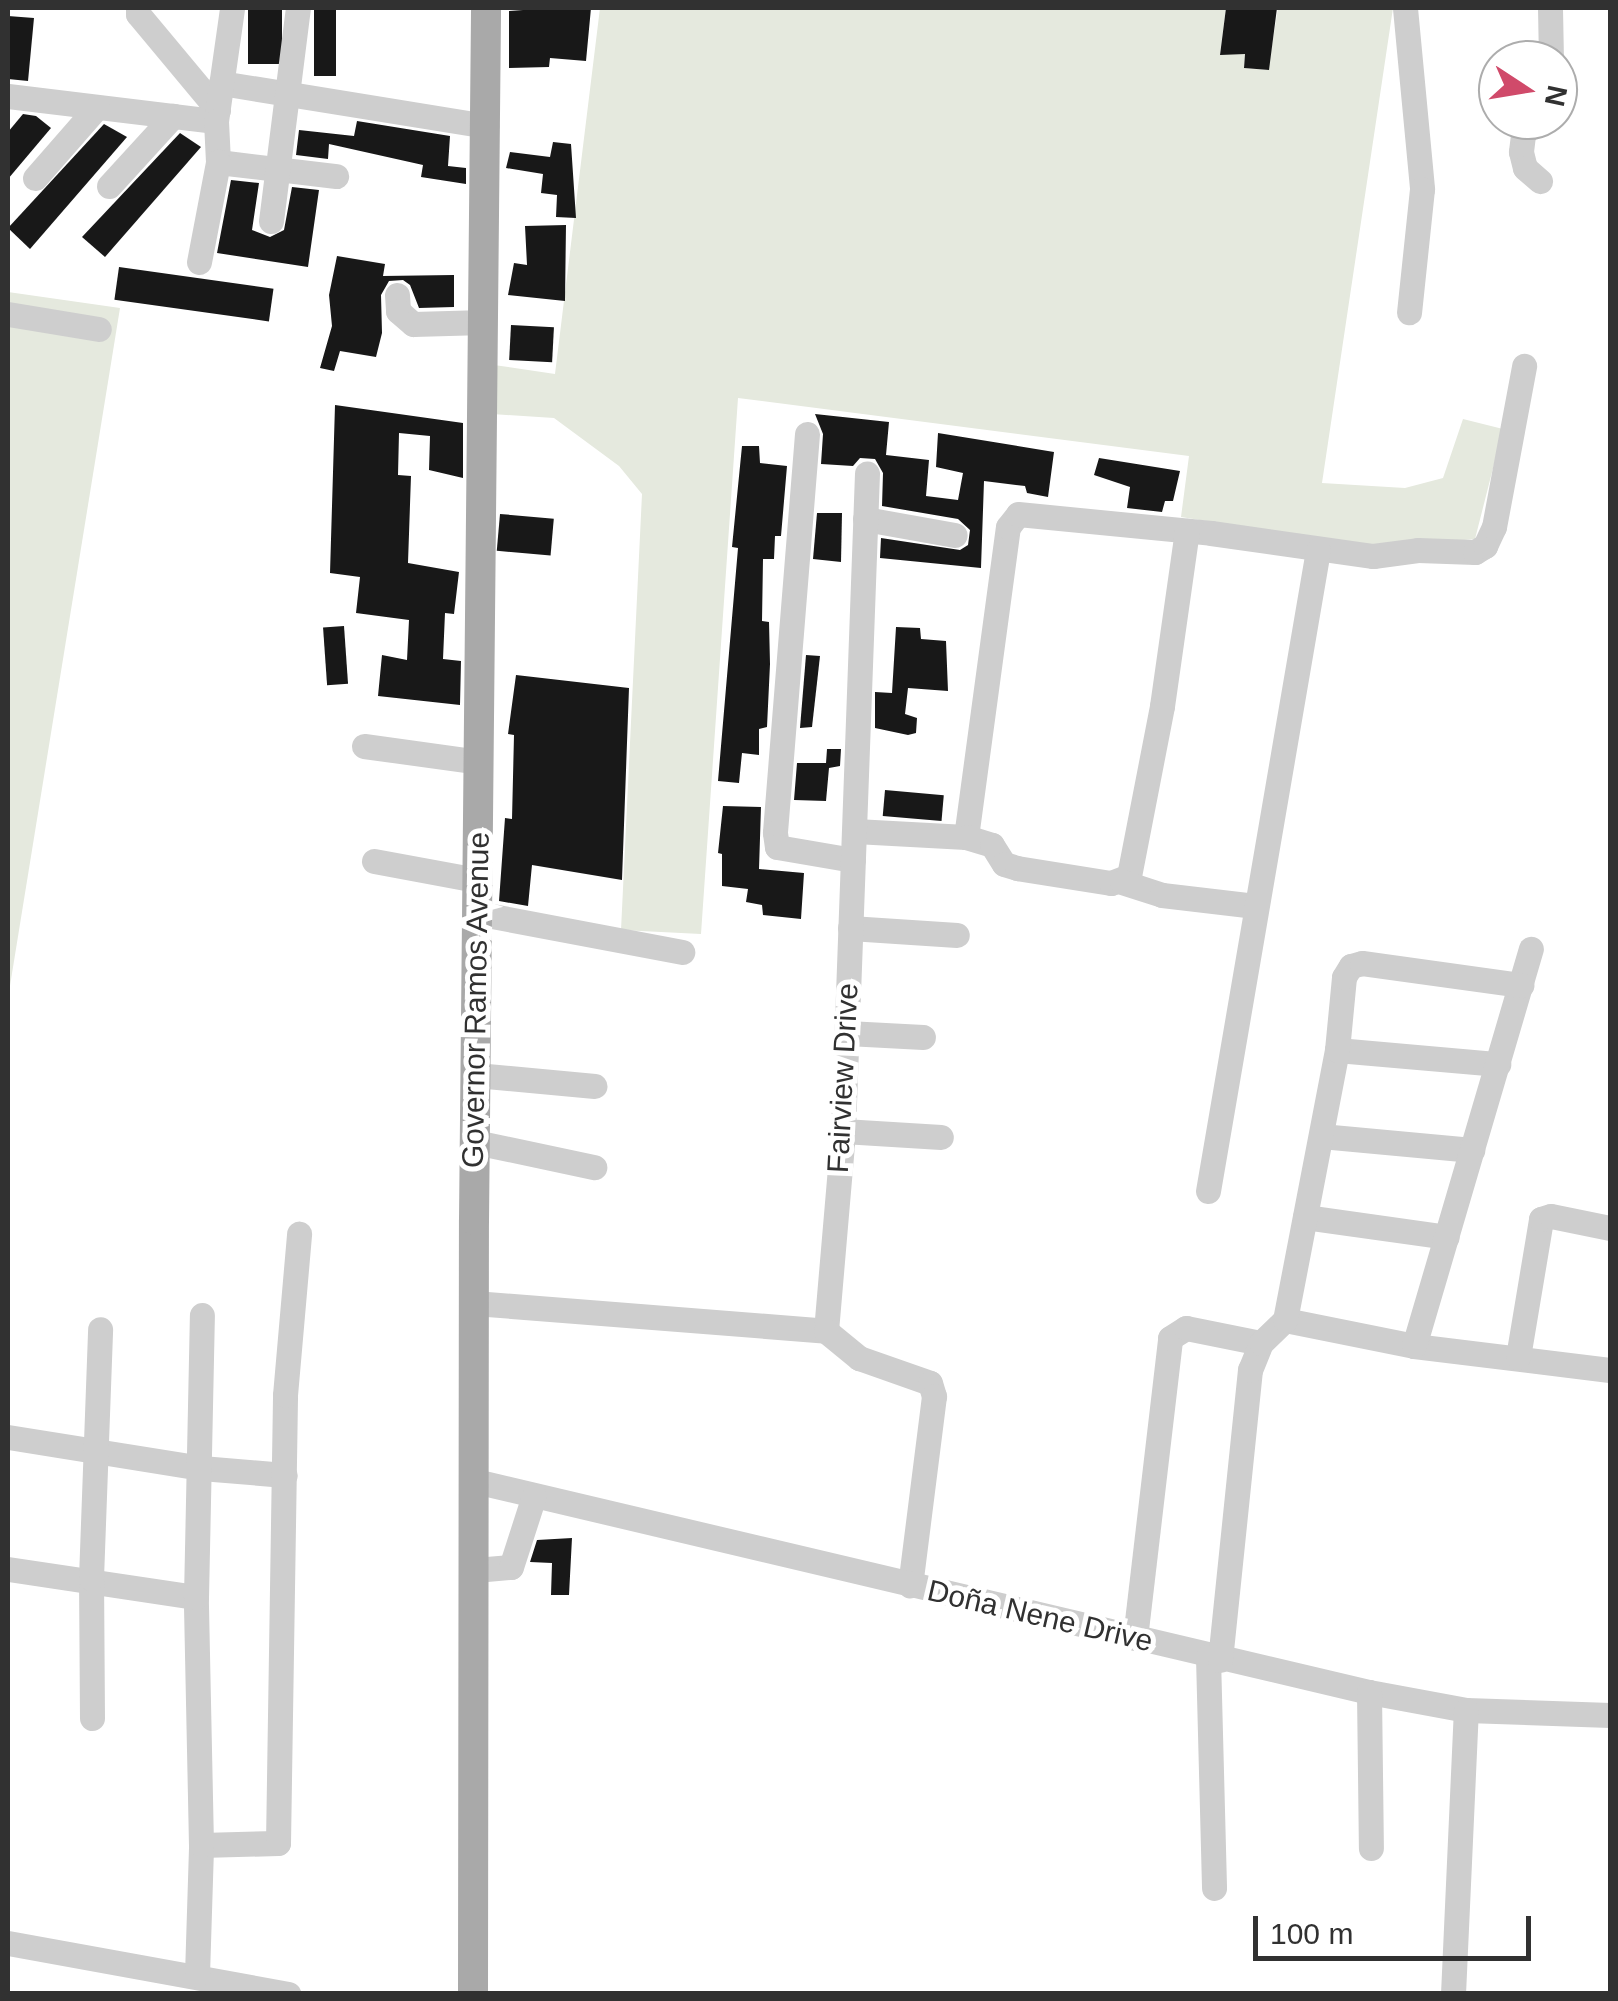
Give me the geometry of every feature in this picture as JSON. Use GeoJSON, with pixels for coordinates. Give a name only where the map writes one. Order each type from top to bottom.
{"type":"FeatureCollection","features":[{"type":"Feature","properties":{"kind":"main road","name":"Governor Ramos Avenue"},"geometry":{"type":"LineString","coordinates":[[473,1994],[476,913],[486,8]]}},
{"type":"Feature","properties":{"kind":"street"},"geometry":{"type":"LineString","coordinates":[[138,8],[138,14],[217,115]]}},
{"type":"Feature","properties":{"kind":"street"},"geometry":{"type":"LineString","coordinates":[[199,262],[218,162],[217,115],[232,8]]}},
{"type":"Feature","properties":{"kind":"street"},"geometry":{"type":"LineString","coordinates":[[270,221],[298,8]]}},
{"type":"Feature","properties":{"kind":"street"},"geometry":{"type":"LineString","coordinates":[[1405,8],[1422,188],[1409,312]]}},
{"type":"Feature","properties":{"kind":"street"},"geometry":{"type":"LineString","coordinates":[[1550,8],[1551,40]]}},
{"type":"Feature","properties":{"kind":"street"},"geometry":{"type":"LineString","coordinates":[[221,83],[486,126]]}},
{"type":"Feature","properties":{"kind":"street"},"geometry":{"type":"LineString","coordinates":[[8,121],[17,97],[173,116],[217,115]]}},
{"type":"Feature","properties":{"kind":"street"},"geometry":{"type":"LineString","coordinates":[[36,178],[98,107]]}},
{"type":"Feature","properties":{"kind":"street"},"geometry":{"type":"LineString","coordinates":[[109,186],[173,116]]}},
{"type":"Feature","properties":{"kind":"street"},"geometry":{"type":"LineString","coordinates":[[1522,140],[1525,168],[1540,181]]}},
{"type":"Feature","properties":{"kind":"street"},"geometry":{"type":"LineString","coordinates":[[218,162],[336,176]]}},
{"type":"Feature","properties":{"kind":"street"},"geometry":{"type":"LineString","coordinates":[[397,295],[398,311],[413,324],[484,322]]}},
{"type":"Feature","properties":{"kind":"street"},"geometry":{"type":"LineString","coordinates":[[8,314],[99,328]]}},
{"type":"Feature","properties":{"kind":"street"},"geometry":{"type":"LineString","coordinates":[[966,837],[1012,518],[1024,513],[1187,530],[1373,556],[1418,550],[1475,552],[1485,546],[1494,527],[1524,366]]}},
{"type":"Feature","properties":{"kind":"street"},"geometry":{"type":"LineString","coordinates":[[807,434],[774,833],[777,847],[853,860]]}},
{"type":"Feature","properties":{"kind":"street","name":"Fairview Drive"},"geometry":{"type":"LineString","coordinates":[[826,1331],[843,1130],[867,472]]}},
{"type":"Feature","properties":{"kind":"street"},"geometry":{"type":"LineString","coordinates":[[866,519],[955,534]]}},
{"type":"Feature","properties":{"kind":"street"},"geometry":{"type":"LineString","coordinates":[[1122,882],[1134,863],[1187,530]]}},
{"type":"Feature","properties":{"kind":"street"},"geometry":{"type":"LineString","coordinates":[[1208,1191],[1318,550]]}},
{"type":"Feature","properties":{"kind":"street"},"geometry":{"type":"LineString","coordinates":[[364,746],[480,762]]}},
{"type":"Feature","properties":{"kind":"street"},"geometry":{"type":"LineString","coordinates":[[855,831],[966,837],[992,845],[1004,864],[1122,882],[1162,895],[1255,906]]}},
{"type":"Feature","properties":{"kind":"street"},"geometry":{"type":"LineString","coordinates":[[374,861],[477,880]]}},
{"type":"Feature","properties":{"kind":"street"},"geometry":{"type":"LineString","coordinates":[[476,913],[682,952]]}},
{"type":"Feature","properties":{"kind":"street"},"geometry":{"type":"LineString","coordinates":[[850,928],[958,935]]}},
{"type":"Feature","properties":{"kind":"street"},"geometry":{"type":"LineString","coordinates":[[1414,1346],[1531,950]]}},
{"type":"Feature","properties":{"kind":"street"},"geometry":{"type":"LineString","coordinates":[[1214,1888],[1214,1658],[1250,1370],[1261,1343],[1285,1320],[1337,1050],[1344,976],[1351,966],[1362,964],[1521,985]]}},
{"type":"Feature","properties":{"kind":"street"},"geometry":{"type":"LineString","coordinates":[[847,1033],[923,1037]]}},
{"type":"Feature","properties":{"kind":"street"},"geometry":{"type":"LineString","coordinates":[[1337,1050],[1498,1064]]}},
{"type":"Feature","properties":{"kind":"street"},"geometry":{"type":"LineString","coordinates":[[476,1075],[594,1086]]}},
{"type":"Feature","properties":{"kind":"street"},"geometry":{"type":"LineString","coordinates":[[843,1130],[941,1137]]}},
{"type":"Feature","properties":{"kind":"street"},"geometry":{"type":"LineString","coordinates":[[1321,1136],[1472,1150]]}},
{"type":"Feature","properties":{"kind":"street"},"geometry":{"type":"LineString","coordinates":[[475,1142],[594,1168]]}},
{"type":"Feature","properties":{"kind":"street"},"geometry":{"type":"LineString","coordinates":[[1305,1216],[1447,1237]]}},
{"type":"Feature","properties":{"kind":"street"},"geometry":{"type":"LineString","coordinates":[[1518,1357],[1536,1230],[1541,1219],[1550,1216],[1610,1228]]}},
{"type":"Feature","properties":{"kind":"street"},"geometry":{"type":"LineString","coordinates":[[201,1845],[278,1844],[288,1330],[299,1234]]}},
{"type":"Feature","properties":{"kind":"street"},"geometry":{"type":"LineString","coordinates":[[474,1303],[826,1331],[860,1358],[930,1384],[934,1396],[910,1585]]}},
{"type":"Feature","properties":{"kind":"street"},"geometry":{"type":"LineString","coordinates":[[197,1974],[201,1845],[196,1597],[202,1315]]}},
{"type":"Feature","properties":{"kind":"street"},"geometry":{"type":"LineString","coordinates":[[1285,1320],[1414,1346],[1610,1370]]}},
{"type":"Feature","properties":{"kind":"street"},"geometry":{"type":"LineString","coordinates":[[1135,1638],[1170,1338],[1186,1328],[1261,1343]]}},
{"type":"Feature","properties":{"kind":"street"},"geometry":{"type":"LineString","coordinates":[[92,1718],[91,1578],[100,1329]]}},
{"type":"Feature","properties":{"kind":"street"},"geometry":{"type":"LineString","coordinates":[[8,1438],[201,1468],[285,1475]]}},
{"type":"Feature","properties":{"kind":"street","name":"Doña Nene Drive"},"geometry":{"type":"LineString","coordinates":[[475,1481],[1369,1692],[1466,1710],[1610,1715]]}},
{"type":"Feature","properties":{"kind":"street"},"geometry":{"type":"LineString","coordinates":[[475,1570],[511,1568],[534,1496]]}},
{"type":"Feature","properties":{"kind":"street"},"geometry":{"type":"LineString","coordinates":[[8,1569],[91,1578],[196,1597]]}},
{"type":"Feature","properties":{"kind":"street"},"geometry":{"type":"LineString","coordinates":[[1369,1692],[1372,1848]]}},
{"type":"Feature","properties":{"kind":"street"},"geometry":{"type":"LineString","coordinates":[[1453,1994],[1466,1710]]}},
{"type":"Feature","properties":{"kind":"street"},"geometry":{"type":"LineString","coordinates":[[8,1943],[197,1974],[288,1994]]}},
{"type":"Feature","properties":{"kind":"shaded area"},"geometry":{"type":"Polygon","coordinates":[[[600,8],[1226,8],[1220,54],[1245,54],[1244,68],[1268,70],[1278,8],[1393,8],[1322,483],[1405,488],[1443,478],[1463,419],[1503,429],[1475,539],[1376,548],[1181,517],[1189,456],[738,398],[701,934],[621,930],[642,494],[619,466],[554,418],[492,414],[494,365],[555,374],[600,8]]]}},
{"type":"Feature","properties":{"kind":"shaded area"},"geometry":{"type":"Polygon","coordinates":[[[8,292],[120,308],[8,998],[8,292]]]}},
{"type":"Feature","properties":{"kind":"building"},"geometry":{"type":"Polygon","coordinates":[[[248,8],[282,8],[282,64],[248,64],[248,8]]]}},
{"type":"Feature","properties":{"kind":"building"},"geometry":{"type":"Polygon","coordinates":[[[314,8],[336,8],[336,76],[314,76],[314,8]]]}},
{"type":"Feature","properties":{"kind":"building"},"geometry":{"type":"Polygon","coordinates":[[[591,8],[586,61],[550,58],[549,67],[509,68],[509,11],[591,8]]]}},
{"type":"Feature","properties":{"kind":"building"},"geometry":{"type":"Polygon","coordinates":[[[1226,8],[1277,8],[1269,70],[1244,68],[1245,54],[1220,55],[1226,8]]]}},
{"type":"Feature","properties":{"kind":"building"},"geometry":{"type":"Polygon","coordinates":[[[8,16],[34,18],[28,81],[8,79],[8,16]]]}},
{"type":"Feature","properties":{"kind":"building"},"geometry":{"type":"Polygon","coordinates":[[[23,114],[36,116],[51,128],[8,179],[8,132],[23,114]]]}},
{"type":"Feature","properties":{"kind":"building"},"geometry":{"type":"Polygon","coordinates":[[[357,121],[450,136],[448,166],[466,168],[466,184],[421,177],[423,165],[329,144],[328,159],[296,155],[299,130],[354,136],[357,121]]]}},
{"type":"Feature","properties":{"kind":"building"},"geometry":{"type":"Polygon","coordinates":[[[104,124],[127,137],[30,249],[8,228],[104,124]]]}},
{"type":"Feature","properties":{"kind":"building"},"geometry":{"type":"Polygon","coordinates":[[[180,133],[201,147],[105,257],[82,237],[180,133]]]}},
{"type":"Feature","properties":{"kind":"building"},"geometry":{"type":"Polygon","coordinates":[[[553,142],[571,144],[576,218],[556,217],[557,195],[541,193],[543,174],[506,168],[510,152],[550,157],[553,142]]]}},
{"type":"Feature","properties":{"kind":"building"},"geometry":{"type":"Polygon","coordinates":[[[231,180],[259,183],[252,230],[270,237],[284,230],[292,187],[319,190],[308,267],[217,253],[231,180]]]}},
{"type":"Feature","properties":{"kind":"building"},"geometry":{"type":"Polygon","coordinates":[[[566,225],[565,301],[508,295],[514,263],[527,265],[525,226],[566,225]]]}},
{"type":"Feature","properties":{"kind":"building"},"geometry":{"type":"Polygon","coordinates":[[[337,256],[385,264],[383,276],[454,275],[454,307],[419,308],[410,285],[403,280],[389,281],[381,295],[382,333],[376,357],[340,351],[334,371],[320,368],[332,326],[329,295],[337,256]]]}},
{"type":"Feature","properties":{"kind":"building"},"geometry":{"type":"Polygon","coordinates":[[[119,267],[273,289],[269,321],[114,300],[119,267]]]}},
{"type":"Feature","properties":{"kind":"building"},"geometry":{"type":"Polygon","coordinates":[[[511,325],[554,327],[552,362],[509,360],[511,325]]]}},
{"type":"Feature","properties":{"kind":"building"},"geometry":{"type":"Polygon","coordinates":[[[335,405],[463,423],[463,478],[429,470],[430,436],[399,433],[398,475],[411,476],[408,563],[459,572],[454,614],[445,613],[443,659],[461,661],[460,705],[378,696],[382,655],[407,660],[409,620],[356,613],[360,577],[330,573],[335,405]]]}},
{"type":"Feature","properties":{"kind":"building"},"geometry":{"type":"Polygon","coordinates":[[[815,414],[889,422],[886,455],[929,460],[926,496],[958,500],[963,473],[936,467],[938,433],[1054,452],[1048,497],[1027,493],[1025,486],[984,481],[981,568],[880,558],[881,538],[960,550],[968,545],[970,530],[958,519],[882,506],[883,473],[875,459],[860,458],[853,466],[821,464],[823,434],[815,414]]]}},
{"type":"Feature","properties":{"kind":"building"},"geometry":{"type":"Polygon","coordinates":[[[742,446],[759,446],[760,463],[787,466],[781,536],[775,536],[774,559],[763,559],[762,621],[769,622],[770,664],[767,727],[759,729],[759,755],[742,753],[739,783],[718,781],[738,548],[732,547],[742,446]]]}},
{"type":"Feature","properties":{"kind":"building"},"geometry":{"type":"Polygon","coordinates":[[[1099,458],[1180,471],[1173,501],[1165,501],[1162,512],[1127,508],[1130,487],[1094,475],[1099,458]]]}},
{"type":"Feature","properties":{"kind":"building"},"geometry":{"type":"Polygon","coordinates":[[[817,513],[842,513],[841,562],[813,559],[817,513]]]}},
{"type":"Feature","properties":{"kind":"building"},"geometry":{"type":"Polygon","coordinates":[[[500,514],[554,519],[551,556],[497,551],[500,514]]]}},
{"type":"Feature","properties":{"kind":"building"},"geometry":{"type":"Polygon","coordinates":[[[344,626],[348,684],[327,685],[323,627],[344,626]]]}},
{"type":"Feature","properties":{"kind":"building"},"geometry":{"type":"Polygon","coordinates":[[[896,627],[920,628],[921,639],[946,641],[948,691],[908,688],[905,714],[917,718],[916,733],[908,735],[875,728],[875,692],[892,693],[896,627]]]}},
{"type":"Feature","properties":{"kind":"building"},"geometry":{"type":"Polygon","coordinates":[[[806,655],[820,656],[812,727],[800,728],[806,655]]]}},
{"type":"Feature","properties":{"kind":"building"},"geometry":{"type":"Polygon","coordinates":[[[516,675],[629,688],[622,880],[532,865],[528,906],[499,901],[505,818],[512,819],[514,735],[508,734],[516,675]]]}},
{"type":"Feature","properties":{"kind":"building"},"geometry":{"type":"Polygon","coordinates":[[[827,749],[841,749],[840,766],[829,768],[826,801],[794,800],[797,763],[826,763],[827,749]]]}},
{"type":"Feature","properties":{"kind":"building"},"geometry":{"type":"Polygon","coordinates":[[[885,790],[944,795],[942,821],[883,816],[885,790]]]}},
{"type":"Feature","properties":{"kind":"building"},"geometry":{"type":"Polygon","coordinates":[[[723,806],[761,807],[759,869],[804,873],[801,919],[763,915],[762,905],[746,902],[748,889],[722,886],[722,854],[718,853],[723,806]]]}},
{"type":"Feature","properties":{"kind":"building"},"geometry":{"type":"Polygon","coordinates":[[[572,1538],[569,1595],[551,1595],[552,1563],[530,1562],[537,1540],[572,1538]]]}}]}
